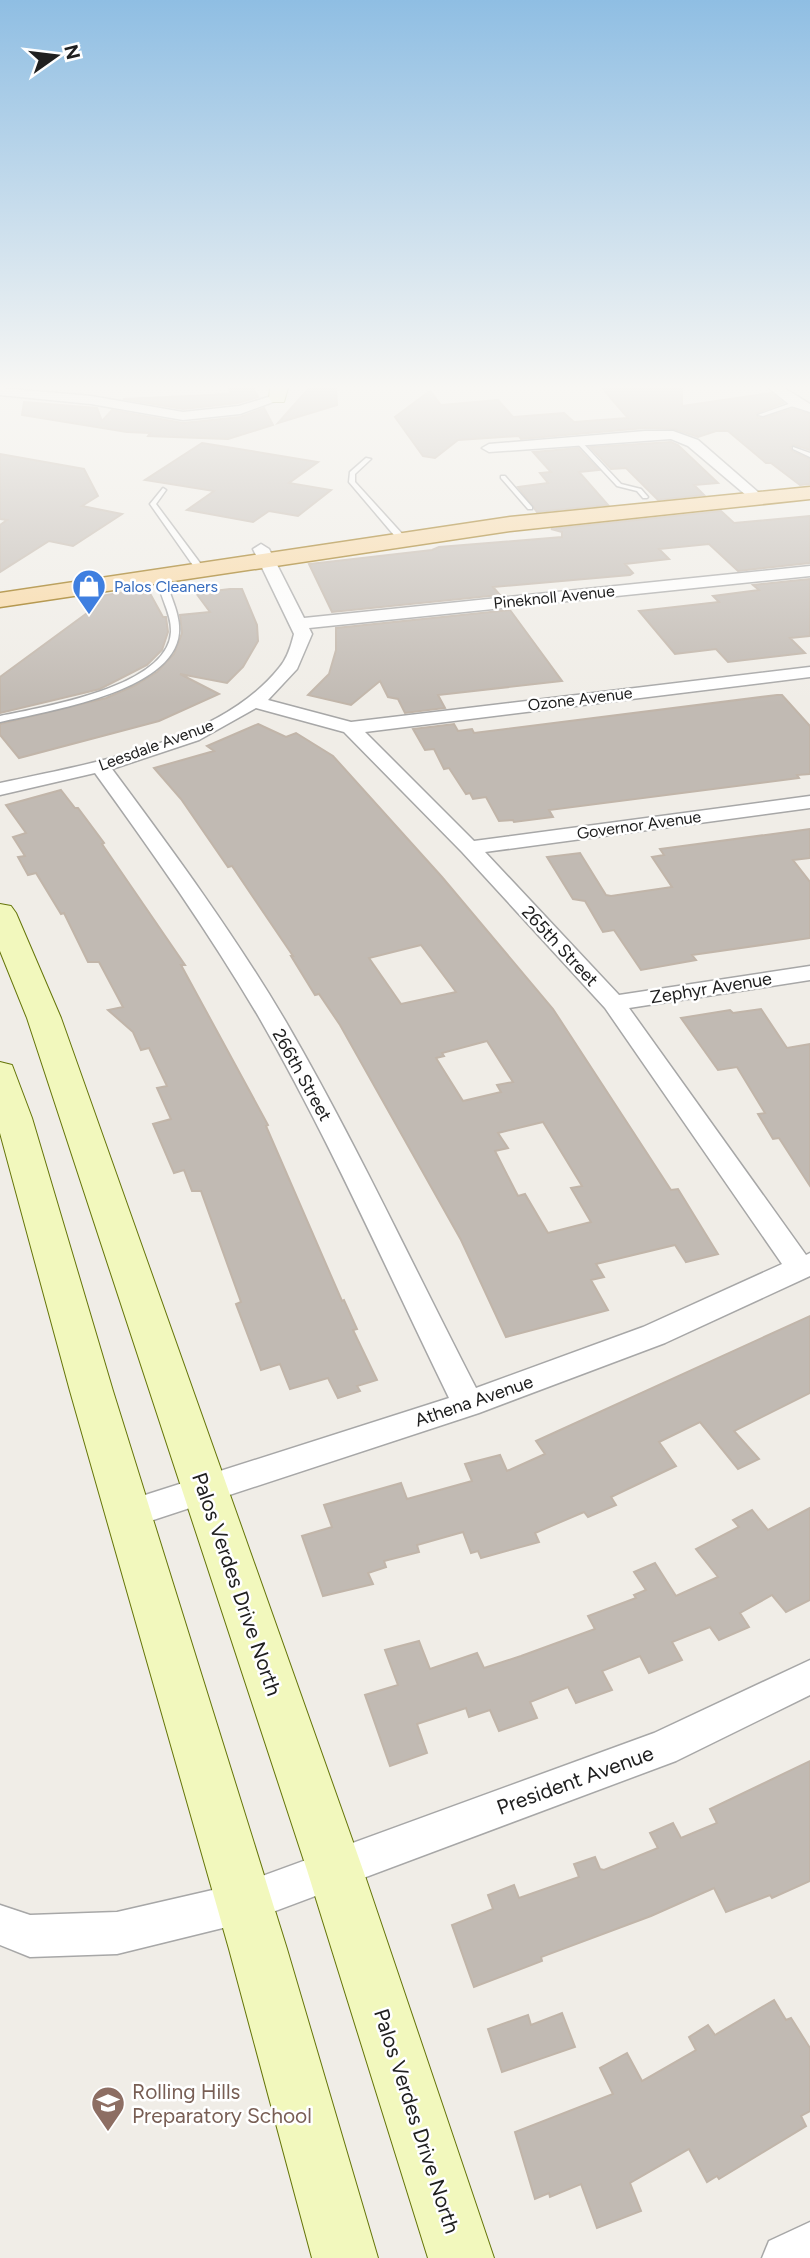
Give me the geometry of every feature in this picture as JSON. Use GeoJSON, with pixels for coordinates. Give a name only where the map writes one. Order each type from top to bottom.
{"type":"FeatureCollection","features":[{"type":"Feature","properties":{"kind":"main road"},"geometry":{"type":"LineString","coordinates":[[10,592],[398,534],[530,508],[645,497],[742,493]]}},
{"type":"Feature","properties":{"kind":"main road"},"geometry":{"type":"LineString","coordinates":[[398,534],[558,518],[749,493]]}},
{"type":"Feature","properties":{"kind":"main road"},"geometry":{"type":"LineString","coordinates":[[10,592],[160,576],[196,564]]}},
{"type":"Feature","properties":{"kind":"main road","name":"Palos Verdes Drive North"},"geometry":{"type":"LineString","coordinates":[[0,914],[44,1018],[335,1870],[461,2258]]}},
{"type":"Feature","properties":{"kind":"main road"},"geometry":{"type":"LineString","coordinates":[[0,1073],[311,2132],[345,2258]]}},
{"type":"Feature","properties":{"kind":"street"},"geometry":{"type":"LineString","coordinates":[[264,554],[299,624]]}},
{"type":"Feature","properties":{"kind":"street","name":"Pineknoll Avenue"},"geometry":{"type":"LineString","coordinates":[[299,624],[810,571]]}},
{"type":"Feature","properties":{"kind":"street","name":"Leesdale Avenue"},"geometry":{"type":"LineString","coordinates":[[0,789],[100,766],[191,736],[239,713],[286,671],[303,634],[299,624]]}},
{"type":"Feature","properties":{"kind":"street","name":"Ozone Avenue"},"geometry":{"type":"LineString","coordinates":[[351,728],[810,672]]}},
{"type":"Feature","properties":{"kind":"street"},"geometry":{"type":"LineString","coordinates":[[254,702],[351,728]]}},
{"type":"Feature","properties":{"kind":"street","name":"265th Street"},"geometry":{"type":"LineString","coordinates":[[351,728],[469,848],[612,1003],[805,1266]]}},
{"type":"Feature","properties":{"kind":"street","name":"266th Street"},"geometry":{"type":"LineString","coordinates":[[100,766],[188,885],[292,1055],[373,1208],[413,1296],[468,1404]]}},
{"type":"Feature","properties":{"kind":"street","name":"Governor Avenue"},"geometry":{"type":"LineString","coordinates":[[469,848],[810,802]]}},
{"type":"Feature","properties":{"kind":"street","name":"Zephyr Avenue"},"geometry":{"type":"LineString","coordinates":[[612,1003],[810,973]]}},
{"type":"Feature","properties":{"kind":"street","name":"Athena Avenue"},"geometry":{"type":"LineString","coordinates":[[129,1514],[468,1404],[654,1335],[805,1266]]}},
{"type":"Feature","properties":{"kind":"street","name":"President Avenue"},"geometry":{"type":"LineString","coordinates":[[0,1925],[30,1936],[117,1933],[243,1903],[663,1748],[810,1677]]}},
{"type":"Feature","properties":{"kind":"street"},"geometry":{"type":"LineString","coordinates":[[786,2258],[810,2245]]}},
{"type":"Feature","properties":{"kind":"lane"},"geometry":{"type":"LineString","coordinates":[[161,493],[153,504],[196,564]]}},
{"type":"Feature","properties":{"kind":"lane"},"geometry":{"type":"LineString","coordinates":[[362,493],[398,534]]}},
{"type":"Feature","properties":{"kind":"lane"},"geometry":{"type":"LineString","coordinates":[[517,493],[530,508]]}},
{"type":"Feature","properties":{"kind":"lane"},"geometry":{"type":"LineString","coordinates":[[642,493],[645,497]]}},
{"type":"Feature","properties":{"kind":"lane"},"geometry":{"type":"LineString","coordinates":[[0,719],[124,686],[150,672],[172,652],[176,634],[160,576]]}},
{"type":"Feature","properties":{"kind":"building"},"geometry":{"type":"Polygon","coordinates":[[[0,493],[97,493],[98,496],[82,506],[122,514],[73,546],[49,541],[0,572],[0,525],[7,520],[0,519],[0,493]]]}},
{"type":"Feature","properties":{"kind":"building"},"geometry":{"type":"Polygon","coordinates":[[[211,493],[327,493],[298,516],[269,511],[253,522],[187,510],[211,493]]]}},
{"type":"Feature","properties":{"kind":"building"},"geometry":{"type":"Polygon","coordinates":[[[523,493],[598,493],[608,505],[537,512],[523,493]]]}},
{"type":"Feature","properties":{"kind":"building"},"geometry":{"type":"Polygon","coordinates":[[[651,493],[704,495],[658,500],[651,493]]]}},
{"type":"Feature","properties":{"kind":"building"},"geometry":{"type":"Polygon","coordinates":[[[721,511],[734,523],[810,516],[810,563],[738,571],[709,544],[659,549],[669,559],[625,564],[633,573],[630,575],[493,587],[500,595],[332,612],[309,564],[439,547],[562,537],[562,532],[551,529],[721,511]]]}},
{"type":"Feature","properties":{"kind":"building"},"geometry":{"type":"Polygon","coordinates":[[[810,579],[810,636],[790,638],[805,653],[728,662],[716,649],[675,654],[639,611],[719,602],[713,596],[759,590],[753,585],[810,579]]]}},
{"type":"Feature","properties":{"kind":"building"},"geometry":{"type":"Polygon","coordinates":[[[147,588],[163,617],[166,617],[168,632],[162,650],[147,665],[100,689],[0,713],[0,677],[98,605],[95,597],[147,588]]]}},
{"type":"Feature","properties":{"kind":"building"},"geometry":{"type":"Polygon","coordinates":[[[242,589],[257,625],[258,641],[243,667],[227,683],[180,674],[219,694],[159,721],[19,758],[0,735],[0,724],[106,698],[157,672],[174,654],[182,633],[180,615],[210,612],[196,593],[242,589]]]}},
{"type":"Feature","properties":{"kind":"building"},"geometry":{"type":"Polygon","coordinates":[[[510,610],[562,681],[438,695],[445,708],[405,713],[398,699],[388,697],[380,681],[351,705],[308,695],[329,674],[336,650],[336,628],[510,610]]]}},
{"type":"Feature","properties":{"kind":"building"},"geometry":{"type":"Polygon","coordinates":[[[782,695],[810,726],[810,774],[797,775],[799,778],[549,810],[553,817],[514,822],[499,821],[486,797],[473,799],[470,793],[466,794],[449,768],[444,769],[434,749],[425,750],[413,729],[454,724],[458,731],[472,729],[474,733],[782,695]]]}},
{"type":"Feature","properties":{"kind":"building"},"geometry":{"type":"Polygon","coordinates":[[[258,724],[286,737],[296,733],[333,756],[442,877],[553,1009],[671,1190],[678,1189],[718,1254],[686,1262],[675,1245],[596,1264],[604,1277],[591,1280],[608,1310],[506,1337],[461,1240],[340,1025],[319,994],[315,995],[293,956],[232,866],[228,867],[181,799],[154,768],[214,751],[207,746],[258,724]],[[421,945],[369,958],[401,1004],[456,992],[421,945]],[[487,1041],[442,1053],[444,1056],[436,1058],[463,1101],[501,1092],[497,1085],[513,1082],[487,1041]],[[543,1122],[498,1133],[508,1148],[495,1151],[518,1196],[525,1194],[548,1233],[591,1222],[571,1188],[582,1186],[543,1122]]]}},
{"type":"Feature","properties":{"kind":"building"},"geometry":{"type":"Polygon","coordinates":[[[61,790],[104,843],[102,844],[185,965],[181,965],[268,1125],[266,1126],[342,1301],[344,1300],[357,1329],[353,1330],[377,1380],[357,1386],[360,1391],[338,1398],[328,1378],[290,1389],[280,1364],[261,1370],[236,1304],[241,1302],[201,1191],[192,1191],[184,1170],[174,1173],[153,1124],[171,1119],[157,1088],[167,1086],[149,1048],[141,1050],[133,1032],[108,1010],[123,1007],[99,962],[88,962],[64,913],[61,914],[36,873],[28,875],[18,857],[25,856],[13,837],[26,833],[6,805],[61,790]]]}},
{"type":"Feature","properties":{"kind":"building"},"geometry":{"type":"Polygon","coordinates":[[[810,829],[810,858],[793,860],[810,882],[810,938],[692,955],[696,960],[641,970],[614,930],[603,932],[585,901],[573,899],[547,857],[580,853],[606,895],[611,896],[672,887],[652,857],[664,855],[660,849],[810,829]]]}},
{"type":"Feature","properties":{"kind":"building"},"geometry":{"type":"Polygon","coordinates":[[[761,1009],[787,1048],[810,1044],[810,1186],[779,1138],[773,1139],[758,1114],[765,1113],[737,1067],[718,1070],[681,1018],[730,1010],[733,1013],[761,1009]]]}},
{"type":"Feature","properties":{"kind":"building"},"geometry":{"type":"Polygon","coordinates":[[[810,1316],[810,1393],[734,1431],[759,1459],[738,1469],[700,1422],[659,1442],[676,1466],[611,1497],[616,1505],[588,1517],[584,1512],[535,1533],[539,1542],[481,1558],[478,1551],[471,1553],[463,1532],[417,1545],[419,1552],[384,1561],[386,1567],[368,1573],[373,1584],[323,1596],[302,1536],[332,1527],[324,1505],[401,1483],[407,1499],[472,1481],[465,1464],[500,1455],[507,1471],[545,1454],[536,1441],[810,1316]]]}},
{"type":"Feature","properties":{"kind":"building"},"geometry":{"type":"Polygon","coordinates":[[[810,1508],[810,1600],[786,1612],[772,1595],[740,1613],[749,1627],[719,1640],[710,1627],[672,1642],[682,1660],[649,1673],[640,1656],[602,1671],[612,1690],[576,1703],[568,1687],[530,1702],[537,1718],[499,1731],[490,1710],[469,1717],[466,1708],[417,1724],[427,1753],[390,1766],[365,1695],[398,1685],[385,1650],[419,1641],[430,1669],[477,1653],[484,1668],[521,1656],[595,1629],[588,1616],[636,1598],[634,1595],[646,1590],[634,1572],[655,1563],[676,1596],[718,1577],[696,1549],[739,1527],[733,1520],[752,1510],[768,1530],[810,1508]]]}},
{"type":"Feature","properties":{"kind":"building"},"geometry":{"type":"Polygon","coordinates":[[[810,1761],[810,1881],[772,1898],[770,1895],[726,1912],[714,1888],[651,1916],[541,1957],[542,1961],[474,1987],[452,1925],[493,1909],[488,1895],[514,1885],[519,1898],[579,1877],[574,1864],[595,1857],[600,1869],[604,1870],[658,1848],[650,1833],[673,1823],[681,1838],[717,1823],[710,1809],[810,1761]]]}},
{"type":"Feature","properties":{"kind":"building"},"geometry":{"type":"Polygon","coordinates":[[[774,2000],[786,2020],[791,2018],[810,2048],[810,2111],[801,2116],[806,2126],[719,2179],[717,2176],[707,2182],[689,2149],[630,2183],[641,2211],[597,2228],[581,2184],[550,2197],[549,2193],[535,2199],[515,2132],[613,2094],[600,2068],[627,2053],[642,2081],[696,2050],[689,2037],[708,2025],[715,2035],[774,2000]]]}},
{"type":"Feature","properties":{"kind":"building"},"geometry":{"type":"Polygon","coordinates":[[[562,2013],[575,2047],[502,2072],[488,2029],[528,2015],[531,2025],[562,2013]]]}},
{"type":"Feature","properties":{"kind":"place","name":"Palos Cleaners"},"geometry":{"type":"Point","coordinates":[89,616]}},
{"type":"Feature","properties":{"kind":"place","name":"Rolling Hills Preparatory School"},"geometry":{"type":"Point","coordinates":[108,2133]}}]}
